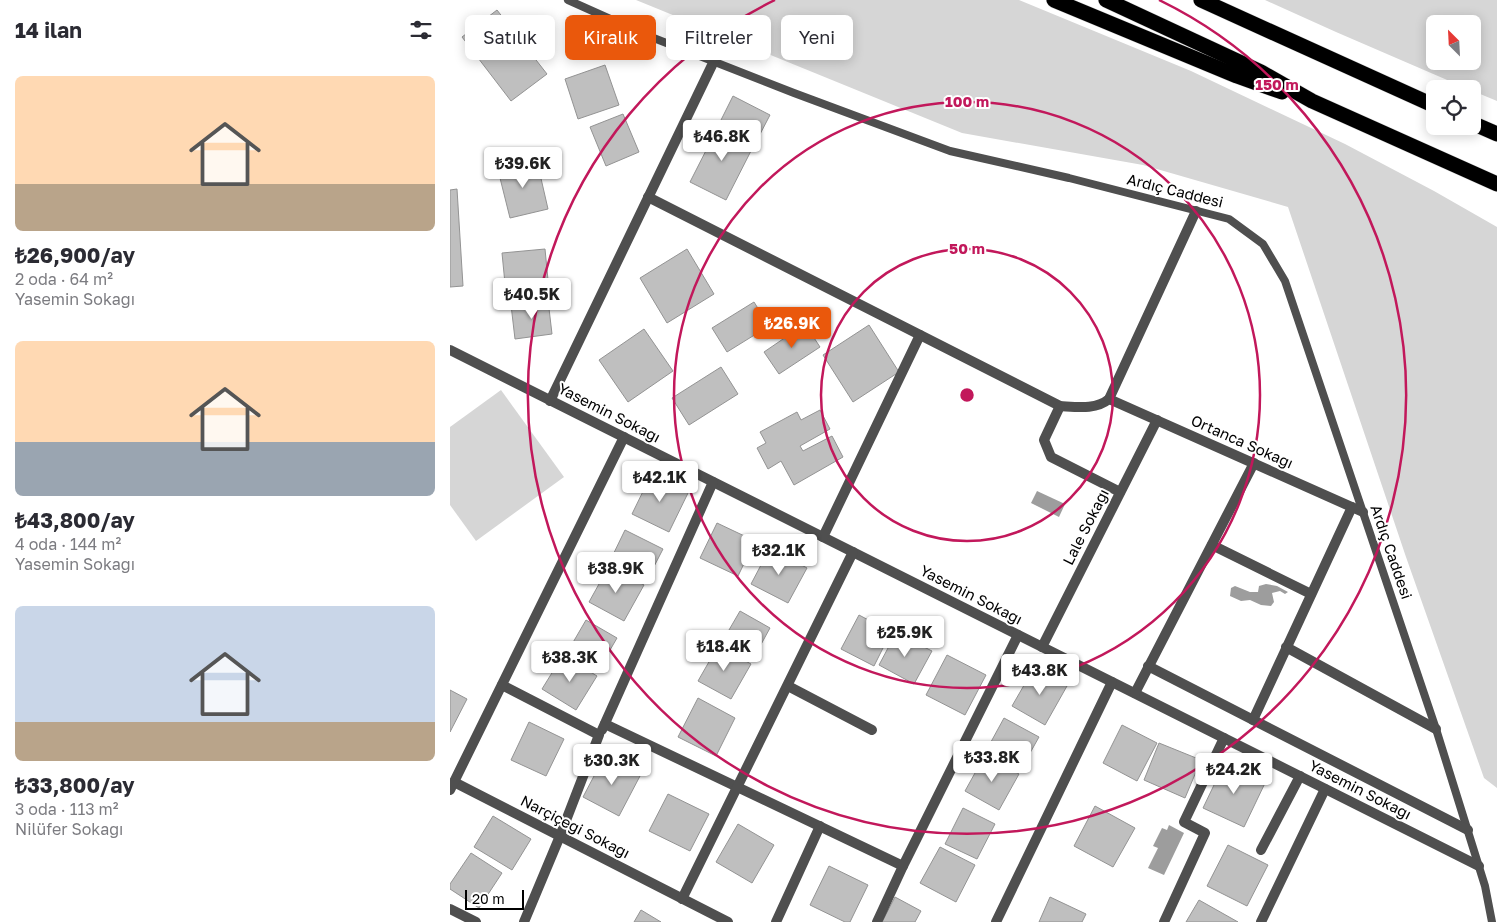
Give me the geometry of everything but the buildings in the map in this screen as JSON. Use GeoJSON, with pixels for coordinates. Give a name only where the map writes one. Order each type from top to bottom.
{"type":"FeatureCollection","features":[{"type":"Feature","properties":{"kind":"highway"},"geometry":{"type":"LineString","coordinates":[[1054,0],[1237,76],[1312,101]]}},
{"type":"Feature","properties":{"kind":"highway"},"geometry":{"type":"LineString","coordinates":[[1106,0],[1261,72],[1312,101],[1497,184]]}},
{"type":"Feature","properties":{"kind":"highway"},"geometry":{"type":"LineString","coordinates":[[1201,0],[1426,102]]}},
{"type":"Feature","properties":{"kind":"highway"},"geometry":{"type":"LineString","coordinates":[[1481,127],[1497,134]]}},
{"type":"Feature","properties":{"kind":"street"},"geometry":{"type":"LineString","coordinates":[[550,400],[714,61]]}},
{"type":"Feature","properties":{"kind":"street"},"geometry":{"type":"LineString","coordinates":[[648,197],[1060,406],[1101,406],[1109,399],[1196,211]]}},
{"type":"Feature","properties":{"kind":"street"},"geometry":{"type":"LineString","coordinates":[[823,537],[920,335]]}},
{"type":"Feature","properties":{"kind":"street","name":"Yasemin Sokağı"},"geometry":{"type":"LineString","coordinates":[[450,350],[1479,866]]}},
{"type":"Feature","properties":{"kind":"street","name":"Ortanca Sokağı"},"geometry":{"type":"LineString","coordinates":[[1109,399],[1363,512]]}},
{"type":"Feature","properties":{"kind":"street"},"geometry":{"type":"LineString","coordinates":[[1060,406],[1044,440],[1051,457],[1120,492]]}},
{"type":"Feature","properties":{"kind":"street","name":"Lale Sokağı"},"geometry":{"type":"LineString","coordinates":[[1042,647],[1157,420]]}},
{"type":"Feature","properties":{"kind":"street"},"geometry":{"type":"LineString","coordinates":[[452,786],[624,437]]}},
{"type":"Feature","properties":{"kind":"street"},"geometry":{"type":"LineString","coordinates":[[1134,693],[1254,464]]}},
{"type":"Feature","properties":{"kind":"street"},"geometry":{"type":"LineString","coordinates":[[524,922],[599,735],[714,482]]}},
{"type":"Feature","properties":{"kind":"street"},"geometry":{"type":"LineString","coordinates":[[1253,720],[1352,507]]}},
{"type":"Feature","properties":{"kind":"street"},"geometry":{"type":"LineString","coordinates":[[1212,545],[1311,594]]}},
{"type":"Feature","properties":{"kind":"street"},"geometry":{"type":"LineString","coordinates":[[682,899],[853,552]]}},
{"type":"Feature","properties":{"kind":"street"},"geometry":{"type":"LineString","coordinates":[[876,922],[1018,635]]}},
{"type":"Feature","properties":{"kind":"street"},"geometry":{"type":"LineString","coordinates":[[1286,648],[1436,729]]}},
{"type":"Feature","properties":{"kind":"street","name":"Yasemin Sokağı"},"geometry":{"type":"LineString","coordinates":[[1148,666],[1468,830]]}},
{"type":"Feature","properties":{"kind":"street"},"geometry":{"type":"LineString","coordinates":[[996,922],[1112,682]]}},
{"type":"Feature","properties":{"kind":"street"},"geometry":{"type":"LineString","coordinates":[[502,685],[599,735]]}},
{"type":"Feature","properties":{"kind":"street"},"geometry":{"type":"LineString","coordinates":[[788,686],[872,730]]}},
{"type":"Feature","properties":{"kind":"street"},"geometry":{"type":"LineString","coordinates":[[605,724],[903,866]]}},
{"type":"Feature","properties":{"kind":"street"},"geometry":{"type":"LineString","coordinates":[[1164,922],[1206,833],[1184,822],[1224,738]]}},
{"type":"Feature","properties":{"kind":"street"},"geometry":{"type":"LineString","coordinates":[[1261,850],[1300,776]]}},
{"type":"Feature","properties":{"kind":"street","name":"Narçiçeği Sokağı"},"geometry":{"type":"LineString","coordinates":[[452,786],[560,836],[728,922]]}},
{"type":"Feature","properties":{"kind":"street"},"geometry":{"type":"LineString","coordinates":[[1261,922],[1325,789]]}},
{"type":"Feature","properties":{"kind":"street"},"geometry":{"type":"LineString","coordinates":[[776,922],[820,826]]}},
{"type":"Feature","properties":{"kind":"street"},"geometry":{"type":"LineString","coordinates":[[450,909],[476,922]]}},
{"type":"Feature","properties":{"kind":"lane","name":"Ardıç Caddesi"},"geometry":{"type":"LineString","coordinates":[[568,0],[646,35],[794,93],[950,150],[1229,219],[1263,244],[1285,281],[1436,729],[1485,886],[1492,922]]}},
{"type":"Feature","properties":{"kind":"shaded area"},"geometry":{"type":"Polygon","coordinates":[[[636,0],[1019,0],[1191,71],[1345,144],[1497,227],[1497,788],[1484,778],[1406,557],[1288,207],[1143,165],[962,133],[783,60],[853,60],[853,15],[781,15],[781,59],[771,55],[771,15],[673,15],[636,0]]]}},
{"type":"Feature","properties":{"kind":"shaded area"},"geometry":{"type":"Polygon","coordinates":[[[1265,0],[1497,0],[1497,101],[1481,94],[1481,80],[1447,80],[1265,0]]]}},
{"type":"Feature","properties":{"kind":"shaded area"},"geometry":{"type":"Polygon","coordinates":[[[501,390],[564,477],[476,541],[450,505],[450,427],[501,390]]]}},
{"type":"Feature","properties":{"kind":"shaded area"},"geometry":{"type":"Polygon","coordinates":[[[1037,491],[1065,504],[1059,517],[1031,503],[1037,491]]]}},
{"type":"Feature","properties":{"kind":"shaded area"},"geometry":{"type":"Polygon","coordinates":[[[1266,584],[1277,586],[1288,592],[1285,594],[1280,591],[1272,593],[1274,602],[1271,606],[1261,605],[1250,600],[1241,601],[1230,596],[1231,588],[1235,586],[1250,592],[1258,592],[1259,586],[1266,584]]]}},
{"type":"Feature","properties":{"kind":"shaded area"},"geometry":{"type":"Polygon","coordinates":[[[1169,825],[1184,833],[1164,875],[1148,868],[1158,848],[1153,846],[1162,828],[1167,830],[1169,825]]]}}]}
